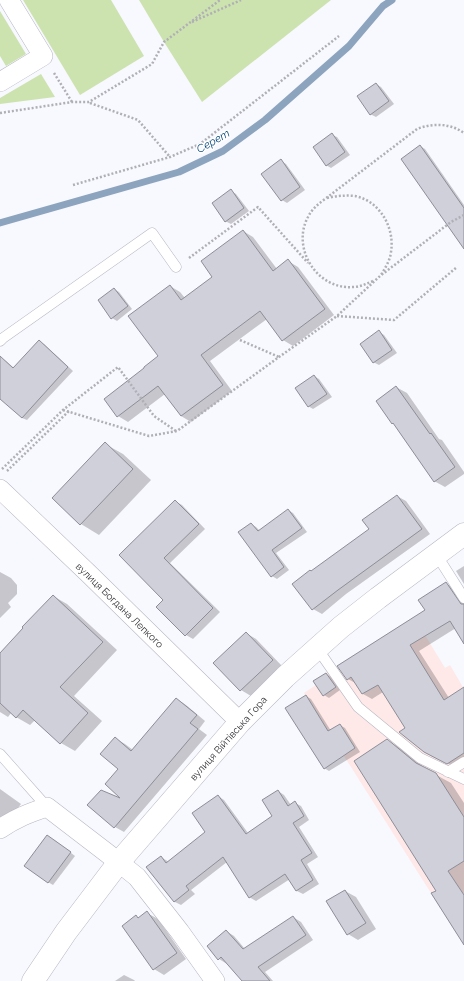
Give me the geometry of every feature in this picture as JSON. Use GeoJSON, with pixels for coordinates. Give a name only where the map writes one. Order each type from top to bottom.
{"type":"FeatureCollection","features":[{"type":"Feature","properties":{"kind":"street"},"geometry":{"type":"LineString","coordinates":[[0,82],[43,56],[9,0]]}},
{"type":"Feature","properties":{"kind":"street","name":"вулиця Богдана Лепкого"},"geometry":{"type":"LineString","coordinates":[[2,482],[95,580],[240,722]]}},
{"type":"Feature","properties":{"kind":"street","name":"вулиця Війтівська Гора"},"geometry":{"type":"LineString","coordinates":[[33,981],[66,932],[119,862],[240,722],[284,677],[341,627],[464,534]]}},
{"type":"Feature","properties":{"kind":"street"},"geometry":{"type":"LineString","coordinates":[[0,829],[9,822],[26,813],[47,807],[137,877],[180,932],[215,981]]}},
{"type":"Feature","properties":{"kind":"lane"},"geometry":{"type":"LineString","coordinates":[[0,341],[152,233],[176,267]]}},
{"type":"Feature","properties":{"kind":"lane"},"geometry":{"type":"LineString","coordinates":[[436,554],[464,598]]}},
{"type":"Feature","properties":{"kind":"lane"},"geometry":{"type":"LineString","coordinates":[[317,648],[358,707],[420,758],[464,780]]}},
{"type":"Feature","properties":{"kind":"lane"},"geometry":{"type":"LineString","coordinates":[[0,754],[47,807]]}},
{"type":"Feature","properties":{"kind":"lane"},"geometry":{"type":"LineString","coordinates":[[448,772],[464,762]]}},
{"type":"Feature","properties":{"kind":"path"},"geometry":{"type":"LineString","coordinates":[[89,102],[152,64],[164,42],[220,0]]}},
{"type":"Feature","properties":{"kind":"path"},"geometry":{"type":"LineString","coordinates":[[187,24],[241,0]]}},
{"type":"Feature","properties":{"kind":"path"},"geometry":{"type":"LineString","coordinates":[[73,186],[170,157],[200,144],[339,36]]}},
{"type":"Feature","properties":{"kind":"path"},"geometry":{"type":"LineString","coordinates":[[43,56],[72,102]]}},
{"type":"Feature","properties":{"kind":"path"},"geometry":{"type":"LineString","coordinates":[[0,113],[72,102],[89,102],[138,120],[170,157]]}},
{"type":"Feature","properties":{"kind":"path"},"geometry":{"type":"LineString","coordinates":[[309,265],[304,253],[302,241],[308,217],[315,207],[416,129],[435,124],[448,126],[464,133]]}},
{"type":"Feature","properties":{"kind":"path"},"geometry":{"type":"LineString","coordinates":[[325,199],[343,195],[355,196],[372,204],[385,218],[390,229],[392,241],[391,254],[387,265],[380,276]]}},
{"type":"Feature","properties":{"kind":"path"},"geometry":{"type":"LineString","coordinates":[[176,267],[258,206],[317,274],[328,282],[339,286],[352,287],[364,285],[375,280]]}},
{"type":"Feature","properties":{"kind":"path"},"geometry":{"type":"LineString","coordinates":[[63,410],[149,436],[177,431],[337,316],[380,276],[451,222],[464,215]]}},
{"type":"Feature","properties":{"kind":"path"},"geometry":{"type":"LineString","coordinates":[[337,316],[394,320],[457,267]]}},
{"type":"Feature","properties":{"kind":"path"},"geometry":{"type":"LineString","coordinates":[[240,340],[279,357]]}},
{"type":"Feature","properties":{"kind":"path"},"geometry":{"type":"LineString","coordinates":[[0,471],[63,410],[118,367],[154,416],[177,431]]}},
{"type":"Feature","properties":{"kind":"path"},"geometry":{"type":"LineString","coordinates":[[2,482],[69,411]]}},
{"type":"Feature","properties":{"kind":"shaded area"},"geometry":{"type":"Polygon","coordinates":[[[414,617],[445,668],[450,665],[464,689],[464,945],[304,693],[316,685],[313,681],[414,617]]]}},
{"type":"Feature","properties":{"kind":"green space"},"geometry":{"type":"Polygon","coordinates":[[[23,0],[111,0],[144,56],[80,95],[23,0]]]}},
{"type":"Feature","properties":{"kind":"green space"},"geometry":{"type":"Polygon","coordinates":[[[139,0],[331,0],[202,102],[139,0]]]}},
{"type":"Feature","properties":{"kind":"green space"},"geometry":{"type":"Polygon","coordinates":[[[0,11],[26,54],[6,66],[0,56],[0,11]]]}},
{"type":"Feature","properties":{"kind":"green space"},"geometry":{"type":"Polygon","coordinates":[[[41,74],[55,97],[0,104],[0,98],[41,74]]]}},
{"type":"Feature","properties":{"kind":"building"},"geometry":{"type":"Polygon","coordinates":[[[376,83],[389,101],[370,115],[357,96],[376,83]]]}},
{"type":"Feature","properties":{"kind":"building"},"geometry":{"type":"Polygon","coordinates":[[[332,133],[345,152],[326,166],[313,147],[332,133]]]}},
{"type":"Feature","properties":{"kind":"building"},"geometry":{"type":"Polygon","coordinates":[[[420,145],[464,208],[464,249],[401,159],[420,145]]]}},
{"type":"Feature","properties":{"kind":"building"},"geometry":{"type":"Polygon","coordinates":[[[281,159],[300,187],[281,201],[261,174],[281,159]]]}},
{"type":"Feature","properties":{"kind":"building"},"geometry":{"type":"Polygon","coordinates":[[[231,189],[244,208],[225,222],[212,203],[231,189]]]}},
{"type":"Feature","properties":{"kind":"building"},"geometry":{"type":"Polygon","coordinates":[[[243,230],[273,271],[288,259],[325,309],[282,341],[260,311],[201,355],[223,385],[181,416],[158,386],[117,417],[104,399],[158,356],[128,316],[170,285],[181,300],[212,277],[201,261],[243,230]]]}},
{"type":"Feature","properties":{"kind":"building"},"geometry":{"type":"Polygon","coordinates":[[[114,288],[128,306],[111,319],[98,300],[114,288]]]}},
{"type":"Feature","properties":{"kind":"building"},"geometry":{"type":"Polygon","coordinates":[[[379,330],[392,350],[373,363],[360,344],[379,330]]]}},
{"type":"Feature","properties":{"kind":"building"},"geometry":{"type":"Polygon","coordinates":[[[39,340],[68,367],[22,418],[0,399],[0,356],[13,368],[39,340]]]}},
{"type":"Feature","properties":{"kind":"building"},"geometry":{"type":"Polygon","coordinates":[[[314,375],[327,394],[308,407],[295,388],[314,375]]]}},
{"type":"Feature","properties":{"kind":"building"},"geometry":{"type":"Polygon","coordinates":[[[396,386],[455,467],[434,482],[376,401],[396,386]]]}},
{"type":"Feature","properties":{"kind":"building"},"geometry":{"type":"Polygon","coordinates":[[[105,442],[133,469],[80,525],[52,498],[105,442]]]}},
{"type":"Feature","properties":{"kind":"building"},"geometry":{"type":"Polygon","coordinates":[[[397,495],[422,529],[312,610],[292,584],[369,529],[362,520],[397,495]]]}},
{"type":"Feature","properties":{"kind":"building"},"geometry":{"type":"Polygon","coordinates":[[[175,500],[199,524],[164,558],[213,608],[185,636],[156,607],[163,600],[119,555],[175,500]]]}},
{"type":"Feature","properties":{"kind":"building"},"geometry":{"type":"Polygon","coordinates":[[[288,509],[302,528],[272,550],[284,567],[271,577],[238,532],[251,523],[258,531],[288,509]]]}},
{"type":"Feature","properties":{"kind":"building"},"geometry":{"type":"Polygon","coordinates":[[[446,582],[461,604],[464,604],[464,644],[450,621],[410,645],[444,700],[464,687],[464,753],[447,764],[424,752],[399,732],[405,728],[378,685],[362,694],[351,677],[347,680],[337,666],[425,610],[418,600],[446,582]]]}},
{"type":"Feature","properties":{"kind":"building"},"geometry":{"type":"Polygon","coordinates":[[[53,595],[103,642],[60,687],[88,713],[60,744],[23,710],[16,718],[0,703],[0,653],[23,628],[22,627],[53,595]]]}},
{"type":"Feature","properties":{"kind":"building"},"geometry":{"type":"Polygon","coordinates":[[[246,632],[273,660],[240,691],[213,663],[246,632]]]}},
{"type":"Feature","properties":{"kind":"building"},"geometry":{"type":"Polygon","coordinates":[[[326,673],[336,687],[323,696],[313,681],[326,673]]]}},
{"type":"Feature","properties":{"kind":"building"},"geometry":{"type":"Polygon","coordinates":[[[306,695],[328,731],[340,724],[355,748],[324,769],[285,708],[306,695]]]}},
{"type":"Feature","properties":{"kind":"building"},"geometry":{"type":"Polygon","coordinates":[[[176,698],[197,715],[190,723],[198,729],[114,828],[87,805],[101,790],[120,798],[105,784],[118,769],[100,754],[115,737],[131,751],[176,698]]]}},
{"type":"Feature","properties":{"kind":"building"},"geometry":{"type":"Polygon","coordinates":[[[387,739],[416,763],[436,773],[464,817],[464,861],[448,871],[464,895],[464,945],[431,893],[436,891],[354,761],[387,739]]]}},
{"type":"Feature","properties":{"kind":"building"},"geometry":{"type":"Polygon","coordinates":[[[278,790],[288,806],[295,801],[304,816],[293,823],[312,853],[301,860],[313,880],[296,891],[285,874],[249,898],[223,857],[186,886],[189,890],[174,902],[146,867],[161,856],[166,863],[205,832],[192,813],[218,795],[246,834],[272,816],[262,800],[278,790]]]}},
{"type":"Feature","properties":{"kind":"building"},"geometry":{"type":"Polygon","coordinates":[[[47,835],[71,852],[48,883],[24,866],[47,835]]]}},
{"type":"Feature","properties":{"kind":"building"},"geometry":{"type":"Polygon","coordinates":[[[345,890],[366,923],[347,935],[326,901],[345,890]]]}},
{"type":"Feature","properties":{"kind":"building"},"geometry":{"type":"Polygon","coordinates":[[[147,911],[177,953],[153,970],[122,926],[136,915],[138,918],[147,911]]]}},
{"type":"Feature","properties":{"kind":"building"},"geometry":{"type":"Polygon","coordinates":[[[293,916],[306,935],[258,967],[270,981],[242,981],[221,957],[218,960],[207,946],[226,930],[243,949],[293,916]]]}},
{"type":"Feature","properties":{"kind":"waterway","name":"Серет"},"geometry":{"type":"LineString","coordinates":[[0,223],[179,172],[223,151],[265,120],[349,46],[383,6],[392,0]]}}]}
